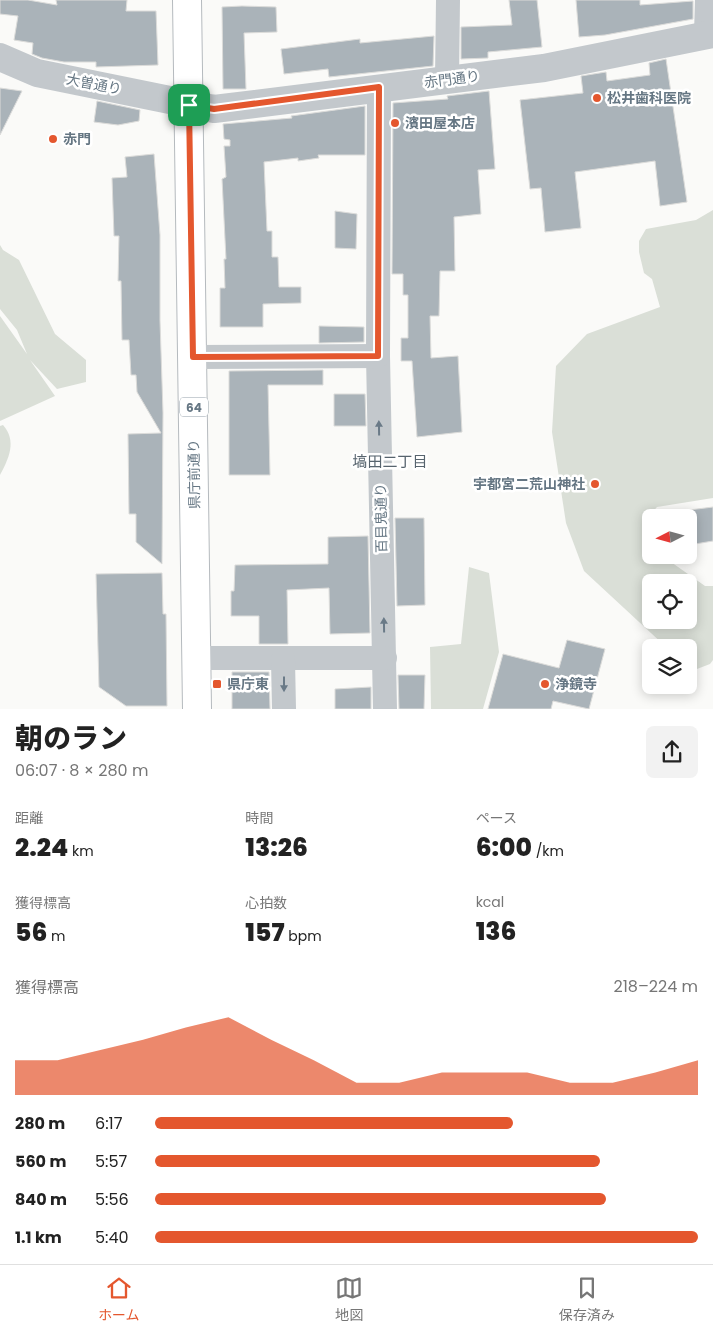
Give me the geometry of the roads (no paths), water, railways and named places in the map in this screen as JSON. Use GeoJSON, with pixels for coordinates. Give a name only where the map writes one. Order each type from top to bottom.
{"type":"FeatureCollection","features":[{"type":"Feature","properties":{"kind":"main road","name":"県庁前通り"},"geometry":{"type":"LineString","coordinates":[[187,0],[197,709]]}},
{"type":"Feature","properties":{"kind":"street"},"geometry":{"type":"LineString","coordinates":[[447,80],[448,0]]}},
{"type":"Feature","properties":{"kind":"street"},"geometry":{"type":"LineString","coordinates":[[707,0],[710,34]]}},
{"type":"Feature","properties":{"kind":"street","name":"赤門通り"},"geometry":{"type":"LineString","coordinates":[[189,105],[214,109],[544,68],[710,34]]}},
{"type":"Feature","properties":{"kind":"street","name":"大曽通り"},"geometry":{"type":"LineString","coordinates":[[0,57],[37,73],[189,105]]}},
{"type":"Feature","properties":{"kind":"street","name":"百目鬼通り"},"geometry":{"type":"LineString","coordinates":[[379,87],[378,356],[385,709]]}},
{"type":"Feature","properties":{"kind":"street"},"geometry":{"type":"LineString","coordinates":[[193,357],[378,356]]}},
{"type":"Feature","properties":{"kind":"street"},"geometry":{"type":"LineString","coordinates":[[196,658],[284,660],[385,658]]}},
{"type":"Feature","properties":{"kind":"street"},"geometry":{"type":"LineString","coordinates":[[284,660],[284,709]]}},
{"type":"Feature","properties":{"kind":"place","name":"松井歯科医院"},"geometry":{"type":"Point","coordinates":[597,98]}},
{"type":"Feature","properties":{"kind":"place","name":"濱田屋本店"},"geometry":{"type":"Point","coordinates":[395,123]}},
{"type":"Feature","properties":{"kind":"place","name":"赤門"},"geometry":{"type":"Point","coordinates":[53,139]}},
{"type":"Feature","properties":{"kind":"place","name":"宇都宮二荒山神社"},"geometry":{"type":"Point","coordinates":[595,484]}},
{"type":"Feature","properties":{"kind":"place","name":"県庁東"},"geometry":{"type":"Point","coordinates":[217,684]}},
{"type":"Feature","properties":{"kind":"place","name":"浄鏡寺"},"geometry":{"type":"Point","coordinates":[545,684]}},
{"type":"Feature","properties":{"kind":"district","name":"塙田二丁目"},"geometry":{"type":"Point","coordinates":[390,461]}}]}
